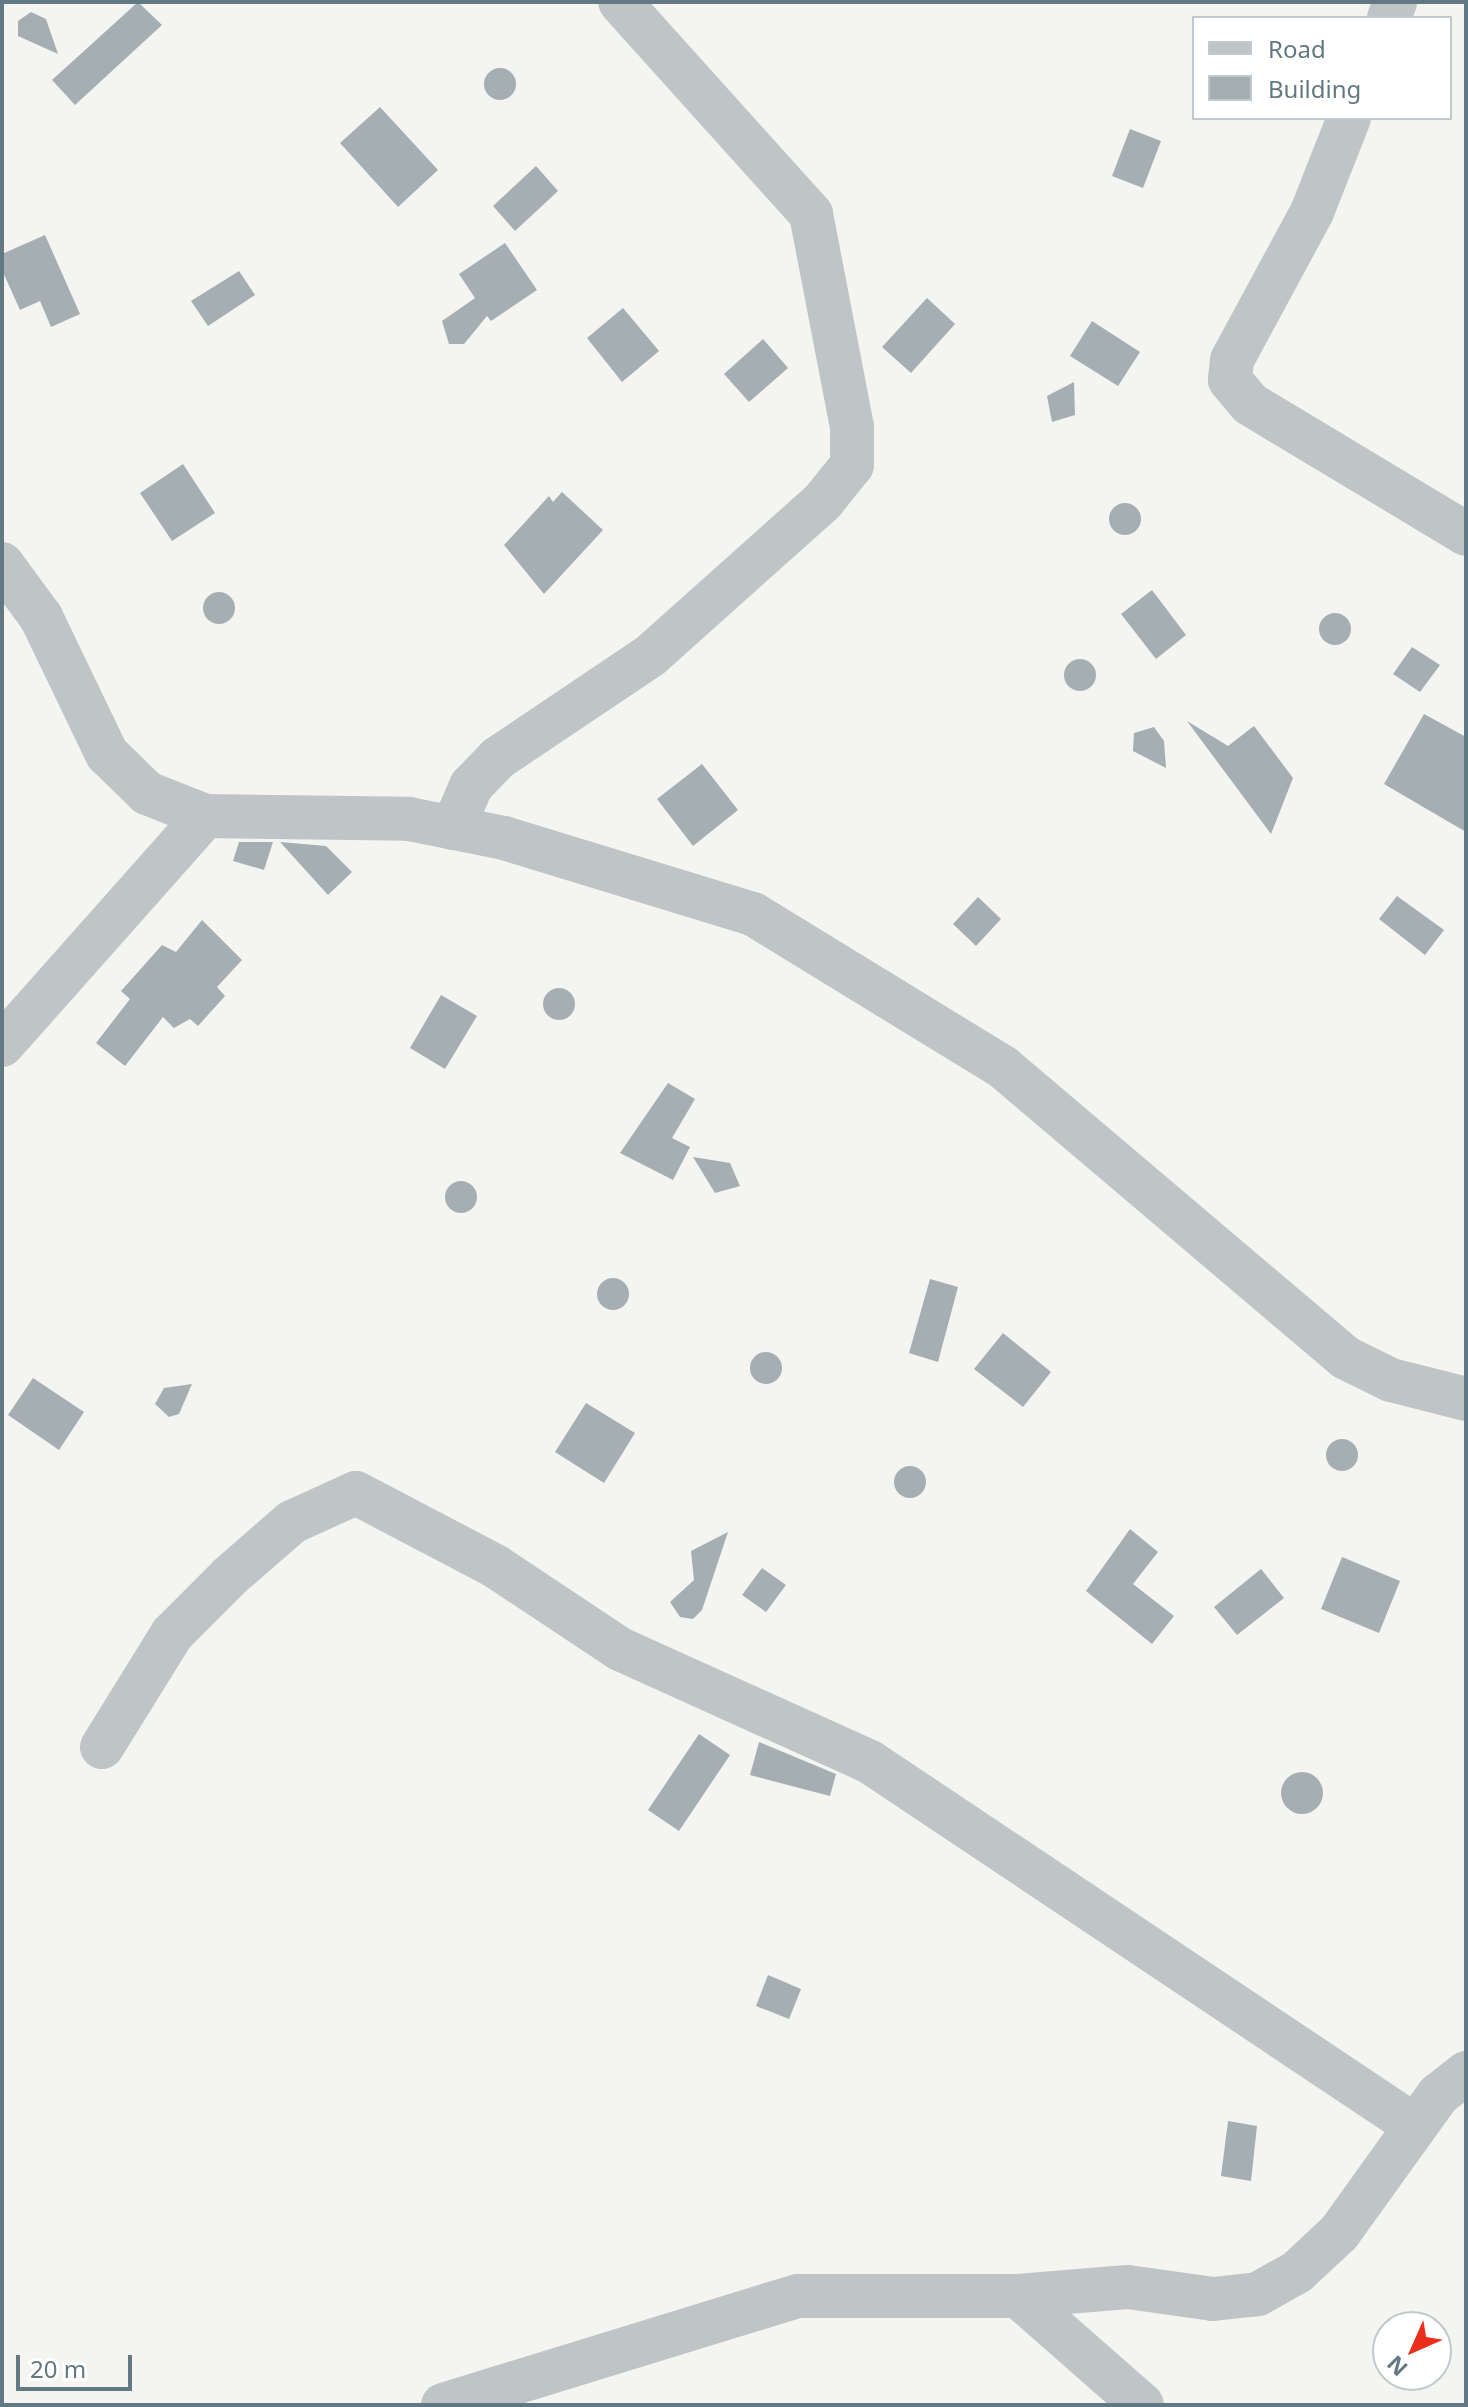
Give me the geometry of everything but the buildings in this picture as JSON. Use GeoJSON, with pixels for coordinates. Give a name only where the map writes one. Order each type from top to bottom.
{"type":"FeatureCollection","features":[{"type":"Feature","properties":{"kind":"street"},"geometry":{"type":"LineString","coordinates":[[453,828],[471,786],[498,758],[651,655],[823,501],[852,465],[852,427],[835,368],[811,214],[620,2]]}},
{"type":"Feature","properties":{"kind":"street"},"geometry":{"type":"LineString","coordinates":[[1348,120],[1312,212],[1232,360],[1230,380],[1250,404],[1466,534]]}},
{"type":"Feature","properties":{"kind":"street"},"geometry":{"type":"LineString","coordinates":[[2,564],[41,617],[107,754],[147,793],[205,816],[409,819],[453,828],[753,914],[1004,1068],[1346,1358],[1391,1380],[1466,1399]]}},
{"type":"Feature","properties":{"kind":"street"},"geometry":{"type":"LineString","coordinates":[[2,1045],[205,816]]}},
{"type":"Feature","properties":{"kind":"street"},"geometry":{"type":"LineString","coordinates":[[102,1747],[192,1615],[292,1522],[356,1493],[388,1504],[495,1566],[620,1649],[870,1762],[1415,2126]]}},
{"type":"Feature","properties":{"kind":"street"},"geometry":{"type":"LineString","coordinates":[[443,2405],[798,2296],[1018,2296],[1128,2287],[1213,2299],[1258,2294],[1297,2272],[1339,2233],[1415,2126],[1466,2073]]}},
{"type":"Feature","properties":{"kind":"street"},"geometry":{"type":"LineString","coordinates":[[1018,2296],[1142,2405]]}}]}
